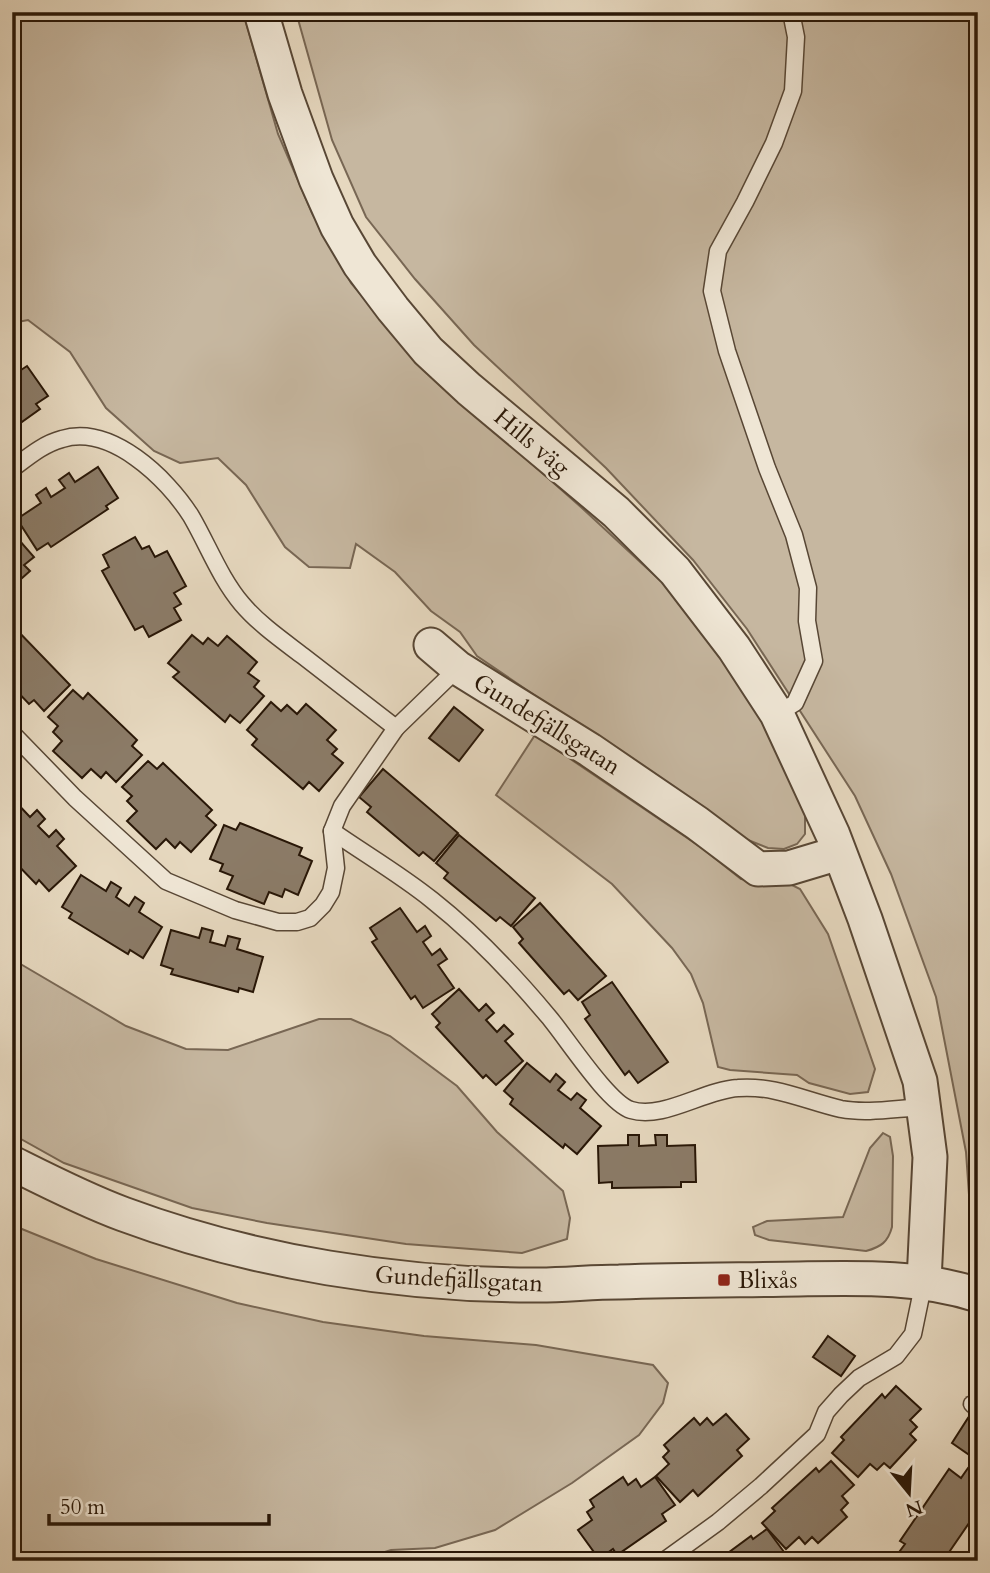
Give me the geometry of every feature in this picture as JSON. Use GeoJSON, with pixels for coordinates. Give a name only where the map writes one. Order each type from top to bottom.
{"type":"FeatureCollection","features":[{"type":"Feature","properties":{"kind":"street","name":"Hills väg"},"geometry":{"type":"LineString","coordinates":[[261,12],[285,94],[316,179],[337,226],[360,265],[428,351],[469,389],[616,512],[675,571],[734,648],[777,714],[811,783],[839,853]]}},
{"type":"Feature","properties":{"kind":"street","name":"Gundefjällsgatan"},"geometry":{"type":"LineString","coordinates":[[431,645],[458,668],[590,750],[697,823],[758,869],[789,868],[839,853]]}},
{"type":"Feature","properties":{"kind":"street"},"geometry":{"type":"LineString","coordinates":[[839,853],[865,919],[920,1081],[930,1157],[924,1281]]}},
{"type":"Feature","properties":{"kind":"street","name":"Gundefjällsgatan"},"geometry":{"type":"LineString","coordinates":[[12,1163],[54,1185],[124,1214],[250,1251],[347,1273],[539,1285],[869,1279],[924,1281],[978,1295]]}},
{"type":"Feature","properties":{"kind":"lane"},"geometry":{"type":"LineString","coordinates":[[777,714],[795,703],[814,660],[807,621],[808,588],[794,535],[767,468],[727,351],[712,291],[718,251],[746,202],[774,143],[793,91],[796,37],[792,12]]}},
{"type":"Feature","properties":{"kind":"lane"},"geometry":{"type":"LineString","coordinates":[[12,469],[41,448],[81,435],[118,445],[136,457],[160,479],[190,514],[224,580],[242,604],[264,626],[396,728]]}},
{"type":"Feature","properties":{"kind":"lane","name":"Gundefjällsgatan"},"geometry":{"type":"LineString","coordinates":[[332,831],[342,806],[396,728],[458,668]]}},
{"type":"Feature","properties":{"kind":"lane"},"geometry":{"type":"LineString","coordinates":[[12,733],[75,798],[166,881],[235,910],[278,922],[298,922],[310,918],[331,892],[336,868],[332,831]]}},
{"type":"Feature","properties":{"kind":"lane"},"geometry":{"type":"LineString","coordinates":[[332,831],[431,899],[476,939],[521,984],[566,1037],[613,1100],[631,1111],[656,1112],[715,1092],[737,1088],[782,1091],[842,1109],[873,1111],[925,1107]]}},
{"type":"Feature","properties":{"kind":"lane"},"geometry":{"type":"LineString","coordinates":[[664,1561],[718,1522],[798,1452],[817,1434],[826,1412],[859,1378],[896,1356],[913,1334],[924,1281]]}},
{"type":"Feature","properties":{"kind":"shaded area"},"geometry":{"type":"Polygon","coordinates":[[[12,12],[243,12],[278,134],[312,213],[351,283],[420,365],[678,597],[716,645],[792,772],[805,810],[805,834],[797,844],[784,849],[768,848],[743,838],[477,656],[460,632],[431,611],[395,572],[356,544],[350,568],[309,567],[285,547],[246,485],[218,458],[180,463],[154,451],[106,408],[70,352],[28,320],[12,323],[12,12]]]}},
{"type":"Feature","properties":{"kind":"shaded area"},"geometry":{"type":"Polygon","coordinates":[[[296,12],[978,12],[978,1258],[970,1209],[966,1152],[936,997],[891,874],[855,796],[747,629],[693,560],[606,468],[474,345],[415,279],[366,217],[332,140],[296,12]]]}},
{"type":"Feature","properties":{"kind":"shaded area"},"geometry":{"type":"Polygon","coordinates":[[[535,735],[702,848],[741,879],[790,884],[800,889],[828,934],[875,1069],[868,1092],[850,1094],[809,1083],[797,1075],[718,1067],[703,1003],[691,974],[672,948],[612,884],[496,795],[535,735]]]}},
{"type":"Feature","properties":{"kind":"shaded area"},"geometry":{"type":"Polygon","coordinates":[[[12,959],[126,1026],[186,1049],[228,1050],[319,1019],[351,1019],[390,1036],[457,1086],[497,1132],[563,1191],[570,1218],[567,1239],[522,1253],[406,1244],[267,1223],[192,1208],[64,1163],[12,1134],[12,959]]]}},
{"type":"Feature","properties":{"kind":"shaded area"},"geometry":{"type":"Polygon","coordinates":[[[883,1133],[890,1137],[893,1156],[892,1227],[883,1243],[866,1251],[769,1240],[755,1235],[753,1227],[767,1221],[843,1217],[870,1148],[883,1133]]]}},
{"type":"Feature","properties":{"kind":"shaded area"},"geometry":{"type":"Polygon","coordinates":[[[12,1225],[96,1259],[237,1303],[323,1322],[424,1336],[536,1345],[653,1365],[668,1383],[663,1403],[639,1435],[572,1483],[495,1530],[435,1548],[391,1550],[357,1561],[12,1561],[12,1521],[18,1474],[12,1469],[12,1225]]]}},
{"type":"Feature","properties":{"kind":"building"},"geometry":{"type":"Polygon","coordinates":[[[27,366],[48,396],[36,404],[40,409],[12,429],[12,376],[27,366]]]}},
{"type":"Feature","properties":{"kind":"building"},"geometry":{"type":"Polygon","coordinates":[[[98,467],[118,498],[106,506],[108,509],[51,547],[48,543],[37,550],[17,519],[41,503],[36,495],[46,488],[51,497],[65,488],[59,480],[69,473],[75,482],[98,467]]]}},
{"type":"Feature","properties":{"kind":"building"},"geometry":{"type":"Polygon","coordinates":[[[12,532],[34,557],[24,565],[30,571],[12,587],[12,532]]]}},
{"type":"Feature","properties":{"kind":"building"},"geometry":{"type":"Polygon","coordinates":[[[135,537],[142,549],[149,546],[155,557],[167,551],[186,586],[174,593],[181,604],[174,608],[181,620],[149,637],[143,626],[135,630],[102,571],[109,567],[103,555],[135,537]]]}},
{"type":"Feature","properties":{"kind":"building"},"geometry":{"type":"Polygon","coordinates":[[[12,625],[70,685],[44,711],[34,700],[29,704],[12,686],[12,625]]]}},
{"type":"Feature","properties":{"kind":"building"},"geometry":{"type":"Polygon","coordinates":[[[192,635],[203,644],[208,638],[218,646],[227,636],[257,662],[248,673],[259,681],[254,687],[264,696],[240,723],[230,715],[225,722],[173,677],[179,672],[168,663],[192,635]]]}},
{"type":"Feature","properties":{"kind":"building"},"geometry":{"type":"Polygon","coordinates":[[[73,690],[83,699],[88,693],[137,740],[132,746],[142,755],[116,782],[106,772],[101,778],[91,769],[82,778],[53,751],[62,741],[53,732],[58,726],[48,717],[73,690]]]}},
{"type":"Feature","properties":{"kind":"building"},"geometry":{"type":"Polygon","coordinates":[[[271,702],[281,711],[287,705],[297,714],[306,704],[336,730],[327,740],[337,749],[332,754],[343,763],[319,791],[309,782],[303,789],[252,745],[257,739],[247,730],[271,702]]]}},
{"type":"Feature","properties":{"kind":"building"},"geometry":{"type":"Polygon","coordinates":[[[454,707],[483,730],[459,761],[429,738],[454,707]]]}},
{"type":"Feature","properties":{"kind":"building"},"geometry":{"type":"Polygon","coordinates":[[[148,761],[157,769],[163,763],[212,810],[206,816],[216,825],[191,852],[180,842],[175,848],[166,839],[156,849],[127,821],[137,811],[127,801],[132,796],[122,787],[148,761]]]}},
{"type":"Feature","properties":{"kind":"building"},"geometry":{"type":"Polygon","coordinates":[[[383,769],[458,833],[434,861],[423,852],[419,856],[367,812],[371,807],[359,797],[383,769]]]}},
{"type":"Feature","properties":{"kind":"building"},"geometry":{"type":"Polygon","coordinates":[[[12,798],[30,817],[37,810],[45,819],[38,826],[49,837],[56,830],[64,839],[57,846],[76,866],[49,891],[39,880],[36,884],[12,859],[12,798]]]}},
{"type":"Feature","properties":{"kind":"building"},"geometry":{"type":"Polygon","coordinates":[[[240,823],[302,848],[299,855],[312,861],[298,895],[285,889],[282,897],[269,892],[264,904],[227,889],[233,876],[220,871],[223,864],[210,859],[224,825],[236,830],[240,823]]]}},
{"type":"Feature","properties":{"kind":"building"},"geometry":{"type":"Polygon","coordinates":[[[459,835],[535,898],[511,926],[500,917],[496,921],[444,878],[448,873],[436,863],[459,835]]]}},
{"type":"Feature","properties":{"kind":"building"},"geometry":{"type":"Polygon","coordinates":[[[81,875],[106,891],[111,882],[121,888],[116,897],[129,906],[135,897],[144,903],[139,912],[162,927],[143,958],[130,950],[128,954],[69,918],[72,913],[62,907],[81,875]]]}},
{"type":"Feature","properties":{"kind":"building"},"geometry":{"type":"Polygon","coordinates":[[[540,903],[606,976],[578,1000],[569,990],[564,994],[519,943],[523,939],[513,927],[540,903]]]}},
{"type":"Feature","properties":{"kind":"building"},"geometry":{"type":"Polygon","coordinates":[[[400,908],[417,932],[425,926],[431,936],[423,942],[432,955],[440,949],[447,959],[438,965],[454,988],[423,1008],[415,996],[411,999],[372,942],[377,939],[370,928],[400,908]]]}},
{"type":"Feature","properties":{"kind":"building"},"geometry":{"type":"Polygon","coordinates":[[[202,928],[213,931],[210,942],[225,946],[228,936],[240,939],[237,949],[263,957],[253,992],[239,988],[238,992],[171,974],[173,969],[161,965],[171,930],[199,938],[202,928]]]}},
{"type":"Feature","properties":{"kind":"building"},"geometry":{"type":"Polygon","coordinates":[[[612,982],[668,1062],[638,1083],[629,1071],[625,1075],[585,1019],[590,1015],[582,1002],[612,982]]]}},
{"type":"Feature","properties":{"kind":"building"},"geometry":{"type":"Polygon","coordinates":[[[459,989],[479,1011],[486,1004],[494,1013],[486,1020],[497,1032],[504,1025],[513,1034],[505,1041],[523,1061],[496,1085],[486,1075],[483,1078],[436,1027],[440,1023],[432,1014],[459,989]]]}},
{"type":"Feature","properties":{"kind":"building"},"geometry":{"type":"Polygon","coordinates":[[[527,1063],[550,1082],[556,1074],[565,1082],[558,1090],[571,1100],[577,1093],[586,1100],[580,1108],[601,1126],[577,1154],[565,1144],[563,1148],[510,1104],[513,1099],[504,1091],[527,1063]]]}},
{"type":"Feature","properties":{"kind":"building"},"geometry":{"type":"Polygon","coordinates":[[[628,1135],[639,1135],[639,1146],[656,1145],[655,1135],[667,1135],[667,1146],[695,1145],[696,1182],[681,1182],[681,1187],[612,1188],[612,1182],[599,1183],[598,1146],[628,1145],[628,1135]]]}},
{"type":"Feature","properties":{"kind":"building"},"geometry":{"type":"Polygon","coordinates":[[[828,1336],[855,1356],[841,1376],[813,1357],[828,1336]]]}},
{"type":"Feature","properties":{"kind":"building"},"geometry":{"type":"Polygon","coordinates":[[[896,1386],[921,1409],[910,1420],[917,1427],[910,1434],[916,1440],[890,1468],[884,1463],[877,1470],[870,1464],[858,1477],[832,1453],[844,1440],[841,1437],[882,1394],[885,1398],[896,1386]]]}},
{"type":"Feature","properties":{"kind":"building"},"geometry":{"type":"Polygon","coordinates":[[[726,1414],[749,1439],[737,1450],[742,1456],[698,1496],[693,1490],[680,1502],[656,1476],[669,1464],[663,1457],[669,1451],[664,1445],[694,1418],[700,1425],[707,1418],[713,1425],[726,1414]]]}},
{"type":"Feature","properties":{"kind":"building"},"geometry":{"type":"Polygon","coordinates":[[[968,1418],[978,1425],[978,1461],[952,1443],[968,1418]]]}},
{"type":"Feature","properties":{"kind":"building"},"geometry":{"type":"Polygon","coordinates":[[[831,1461],[854,1485],[842,1496],[848,1503],[841,1510],[847,1517],[818,1543],[812,1537],[805,1544],[799,1537],[786,1549],[762,1523],[775,1511],[772,1508],[816,1468],[819,1472],[831,1461]]]}},
{"type":"Feature","properties":{"kind":"building"},"geometry":{"type":"Polygon","coordinates":[[[968,1468],[978,1474],[978,1510],[943,1561],[894,1559],[905,1544],[900,1541],[949,1469],[961,1478],[968,1468]]]}},
{"type":"Feature","properties":{"kind":"building"},"geometry":{"type":"Polygon","coordinates":[[[623,1477],[628,1485],[636,1479],[641,1487],[655,1477],[675,1505],[662,1514],[666,1521],[617,1555],[613,1549],[599,1559],[578,1530],[592,1520],[587,1512],[594,1507],[590,1500],[623,1477]]]}},
{"type":"Feature","properties":{"kind":"building"},"geometry":{"type":"Polygon","coordinates":[[[767,1529],[787,1556],[781,1561],[717,1561],[751,1536],[753,1539],[767,1529]]]}},
{"type":"Feature","properties":{"kind":"building"},"geometry":{"type":"Polygon","coordinates":[[[529,1556],[530,1561],[471,1561],[471,1557],[529,1556]]]}},
{"type":"Feature","properties":{"kind":"place","name":"Blixås"},"geometry":{"type":"Point","coordinates":[724,1280]}}]}
